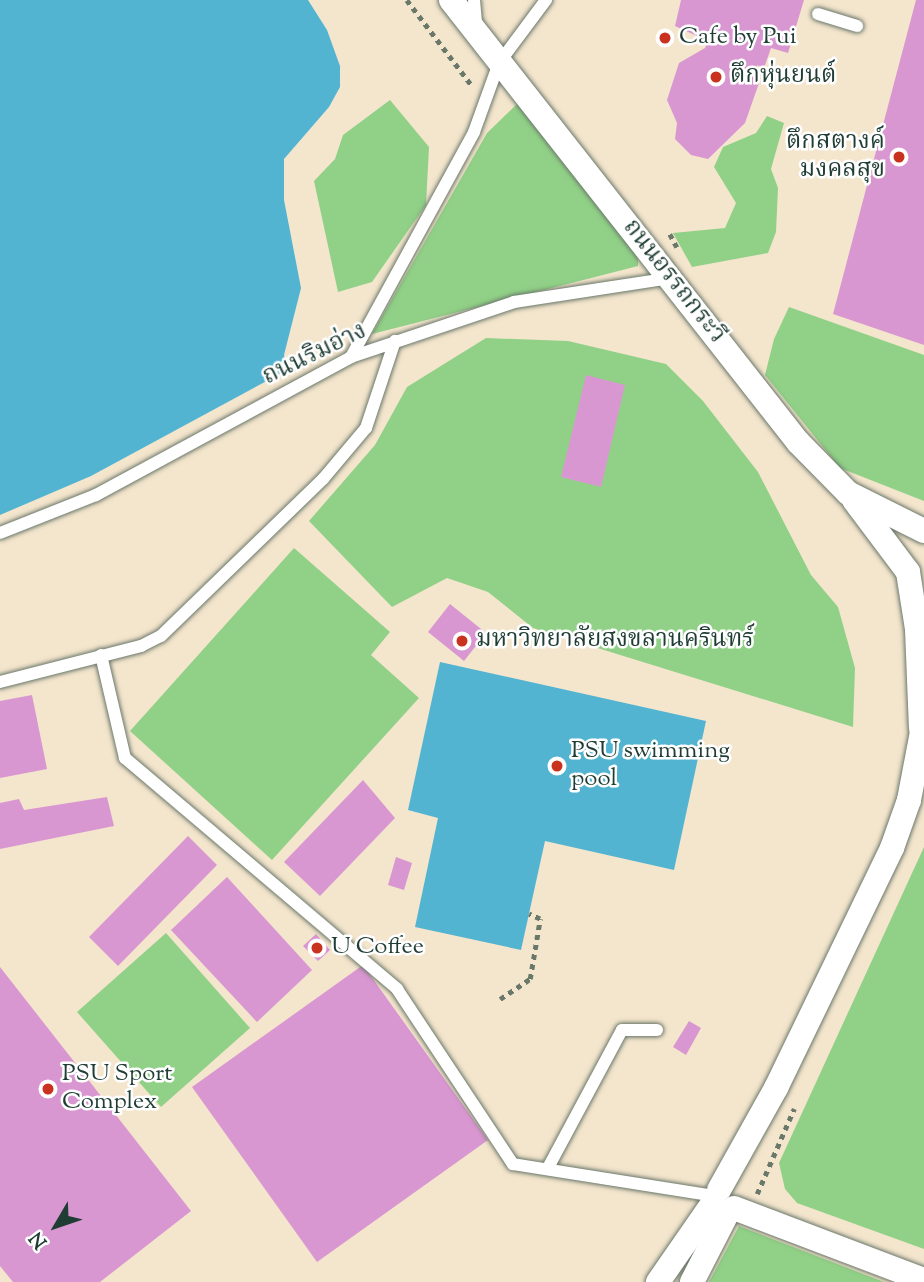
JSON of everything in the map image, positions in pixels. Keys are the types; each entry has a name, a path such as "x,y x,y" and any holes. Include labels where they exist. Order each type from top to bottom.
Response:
{"street":[{"name":"ถนนอรรถกระวี","path":"451,0 799,442 848,493 924,531"},
{"path":"848,493 924,596"},
{"path":"692,1282 746,1138 776,1088 892,848 909,800 923,725 917,629 908,572 912,554 924,541"},
{"path":"724,1201 924,1280"},
{"path":"657,1282 724,1201"}],"lane":[{"path":"474,0 477,35"},
{"path":"351,357 486,104 499,64 546,0"},
{"path":"818,14 857,26"},
{"name":"ถนนริมอ่าง","path":"0,533 96,495 351,357 522,300 670,278"},
{"path":"0,682 161,636 323,479 366,428 395,341"},
{"path":"101,655 125,758 397,989 513,1164 549,1167 724,1201"},
{"path":"549,1167 622,1030 657,1030"}],"path":[{"path":"407,0 486,104"},
{"path":"499,999 530,978 540,919 529,914"},
{"path":"769,1200 756,1195 798,1098"}],"green space":[{"path":"390,100 429,147 426,205 372,282 338,292 314,181 335,159 343,135"},
{"path":"517,104 638,252 638,266 372,334 487,133"},
{"path":"767,116 784,123 771,169 778,188 776,232 768,253 692,267 673,233 725,228 736,203 714,167 723,147 756,133"},
{"path":"789,307 924,355 924,501 840,468 765,375 774,339"},
{"path":"486,338 568,341 666,364 703,401 758,472 811,575 838,607 855,668 853,727 533,628 488,592 447,578 392,607 309,521 375,445 407,387"},
{"path":"294,548 390,632 371,655 419,698 272,860 130,731"},
{"path":"924,847 924,1249 797,1203 785,1189 779,1163"},
{"path":"166,933 250,1028 161,1107 77,1012"},
{"path":"739,1226 884,1282 709,1282"}],"water":[{"path":"0,0 308,0 327,30 340,66 340,87 329,107 284,159 284,200 301,288 284,355 287,370 91,476 0,515"},
{"name":"PSU swimming pool","path":"440,662 706,721 674,870 545,841 521,950 415,927 438,818 408,810"}],"building":[{"name":"ตึกหุ่นยนต์","path":"681,0 804,0 788,53 771,48 764,68 757,65 759,83 745,123 708,159 691,155 675,139 677,123 667,100 679,63 705,48 708,41 675,26"},
{"name":"ตึกสตางค์ มงคลสุข","path":"916,0 924,0 924,345 833,314"},
{"path":"586,375 625,385 601,487 561,477"},
{"path":"450,604 486,633 464,661 428,632"},
{"path":"32,695 47,769 0,778 0,701"},
{"path":"363,780 395,818 320,896 284,862"},
{"path":"107,797 114,826 0,849 0,803 19,799 24,810"},
{"path":"188,836 217,865 118,966 89,937"},
{"path":"396,857 412,863 404,890 388,885"},
{"path":"227,877 312,970 257,1022 171,930"},
{"name":"U Coffee","path":"316,934 330,950 318,961 303,946"},
{"path":"363,965 488,1140 317,1262 192,1087"},
{"name":"PSU Sport Complex","path":"0,967 191,1211 100,1282 13,1282 0,1266"},
{"path":"689,1021 701,1028 686,1055 673,1047"}],"place":[{"name":"Cafe by Pui","path":"665,38"},
{"name":"ตึกหุ่นยนต์","path":"716,77"},
{"name":"ตึกสตางค์ มงคลสุข","path":"899,157"},
{"name":"มหาวิทยาลัยสงขลานครินทร์","path":"462,641"},
{"name":"PSU swimming pool","path":"557,766"},
{"name":"U Coffee","path":"317,948"},
{"name":"PSU Sport Complex","path":"48,1089"}]}
